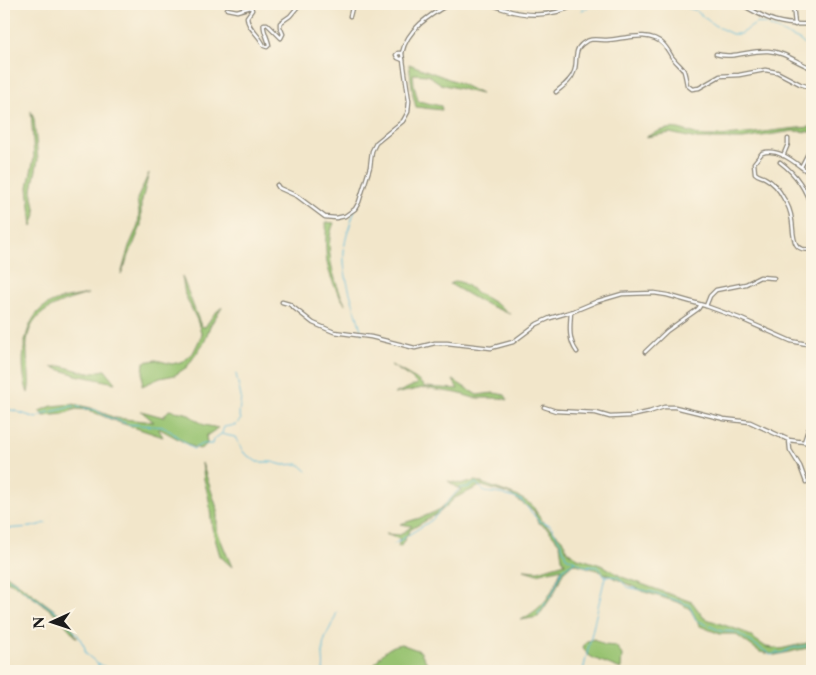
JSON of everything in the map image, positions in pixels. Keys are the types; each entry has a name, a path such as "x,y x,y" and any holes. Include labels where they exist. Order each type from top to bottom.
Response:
{"street":[{"path":"227,9 237,11 251,7 252,10 247,17 248,24 261,38 264,46 267,47 269,45 263,28 264,24 267,24 281,38 283,34 280,23 290,16 300,4"},
{"path":"350,16 353,4"},
{"path":"277,185 297,196 325,217 336,218 346,216 355,209 372,162 372,151 376,143 403,121 408,112 409,101 402,52 403,46 425,19 449,4"},
{"path":"490,4 510,12 534,15 558,12 577,4"},
{"path":"742,4 773,21 794,25 812,24"},
{"path":"793,4 794,25"},
{"path":"556,92 574,74 577,51 582,43 592,39 608,40 629,37 652,38 664,44 671,56 684,69 688,85 692,89 698,88 720,76 739,76 765,70 778,72 800,84 811,87"},
{"path":"716,54 730,57 762,51 776,52 812,68"},
{"path":"402,52 396,55 403,60"},
{"path":"783,156 788,144 788,138"},
{"path":"801,167 812,146"},
{"path":"812,175 794,162 770,152 762,154 755,159 753,170 756,175 770,181 784,197 790,211 793,238 796,245 804,250 812,247"},
{"path":"780,162 788,168 803,187 812,210"},
{"path":"788,168 794,162"},
{"path":"706,306 710,296 716,290 746,284 760,277 774,278"},
{"path":"282,302 289,304 306,318 325,329 345,334 371,336 415,348 435,343 447,343 485,348 499,347 513,342 537,324 598,301 630,293 658,294 706,306 792,341 812,345"},
{"path":"645,352 667,331 700,306"},
{"path":"571,312 570,333 574,349 577,352"},
{"path":"544,407 556,411 596,413 610,418 631,416 664,407 675,407 724,419 750,422 788,440 812,443"},
{"path":"804,442 808,430 812,428"},
{"path":"788,440 790,450 800,466 806,482"}],"green space":[{"path":"409,64 457,82 481,94 441,84 428,75 413,74 418,101 441,106 442,110 416,107"},
{"path":"31,111 34,119 38,160 32,190 36,214 32,227 28,187 34,157"},
{"path":"812,127 812,132 793,131 743,139 697,139 670,133 646,137 672,128 705,136 718,136"},
{"path":"149,173 141,204 141,226 121,275 129,246 138,226 137,199"},
{"path":"326,222 334,223 330,242 331,264 345,304 334,285 327,264"},
{"path":"182,276 201,326 205,327 214,314 222,307 210,326 205,341 187,367 175,375 160,378 142,386 144,362 156,360 172,364 184,361 193,353 202,335 185,295"},
{"path":"455,281 466,285 510,314 481,302 450,284"},
{"path":"88,294 43,312 30,329 27,341 28,393 25,383 23,358 24,345 32,321 38,312 47,305 62,299"},
{"path":"391,365 416,379 425,387 458,389 453,380 477,395 494,393 505,395 508,400 501,398 474,398 457,393 423,388 394,394 417,384"},
{"path":"61,366 88,373 105,370 115,383 76,375 52,367"},
{"path":"73,404 91,408 115,418 154,422 141,411 163,417 169,410 186,413 204,425 218,428 206,436 207,444 200,449 158,428 163,437 88,410 76,409 63,414 44,416 39,411 52,406"},
{"path":"202,463 217,508 217,531 232,567 220,556 212,528"},
{"path":"448,481 463,484 476,481 519,497 532,505 542,521 564,541 567,551 578,558 604,566 622,577 692,602 704,618 744,632 766,647 780,649 812,642 812,647 775,655 760,652 735,634 720,634 700,626 690,609 680,603 645,592 597,570 573,563 563,572 554,593 538,617 521,620 530,615 547,598 562,568 537,574 524,570 538,571 565,563 562,559 560,544 547,528 538,522 534,511 509,494 482,486 478,487 455,498 440,512 410,530 401,546 398,547 400,539 385,534 400,535 412,526 400,524 439,510 461,490"},
{"path":"4,573 68,620 77,638 56,614 16,585 4,580"},
{"path":"594,639 604,645 616,646 622,655 621,669 587,654 583,647 587,641"},
{"path":"401,644 420,651 427,663 423,671 392,671 394,668 384,671 371,671 383,653 391,647"}],"waterway":[{"path":"582,10 595,4"},
{"path":"674,4 695,10 714,25 732,34 740,34 757,23 764,24 799,40 812,51"},
{"path":"355,209 346,240 344,261 347,282 362,334"},
{"path":"222,433 224,427 236,425 241,419 239,413 241,397 236,374"},
{"path":"4,415 8,410 12,410 36,418 45,413 72,406 96,410 107,417 128,424 165,427 193,449 202,444 212,444 213,440 221,434 235,437 244,453 257,462 272,462 283,465 299,464 307,471"},
{"path":"394,544 432,520 460,488 469,487 476,483 485,492 501,494 521,500 539,521 550,525 561,543 566,557 575,561"},
{"path":"4,529 31,527 46,523"},
{"path":"538,614 552,594 562,570 575,561 584,566 598,567 605,576 618,577 627,587 656,593 689,605 696,620 721,631 736,632 771,655 782,653 792,648 812,645"},
{"path":"4,576 16,582 18,586 58,613 78,635 85,648 85,653 98,664 100,671"},
{"path":"583,671 605,577"},
{"path":"323,671 324,642 337,612"},
{"path":"98,663 112,671"}]}
